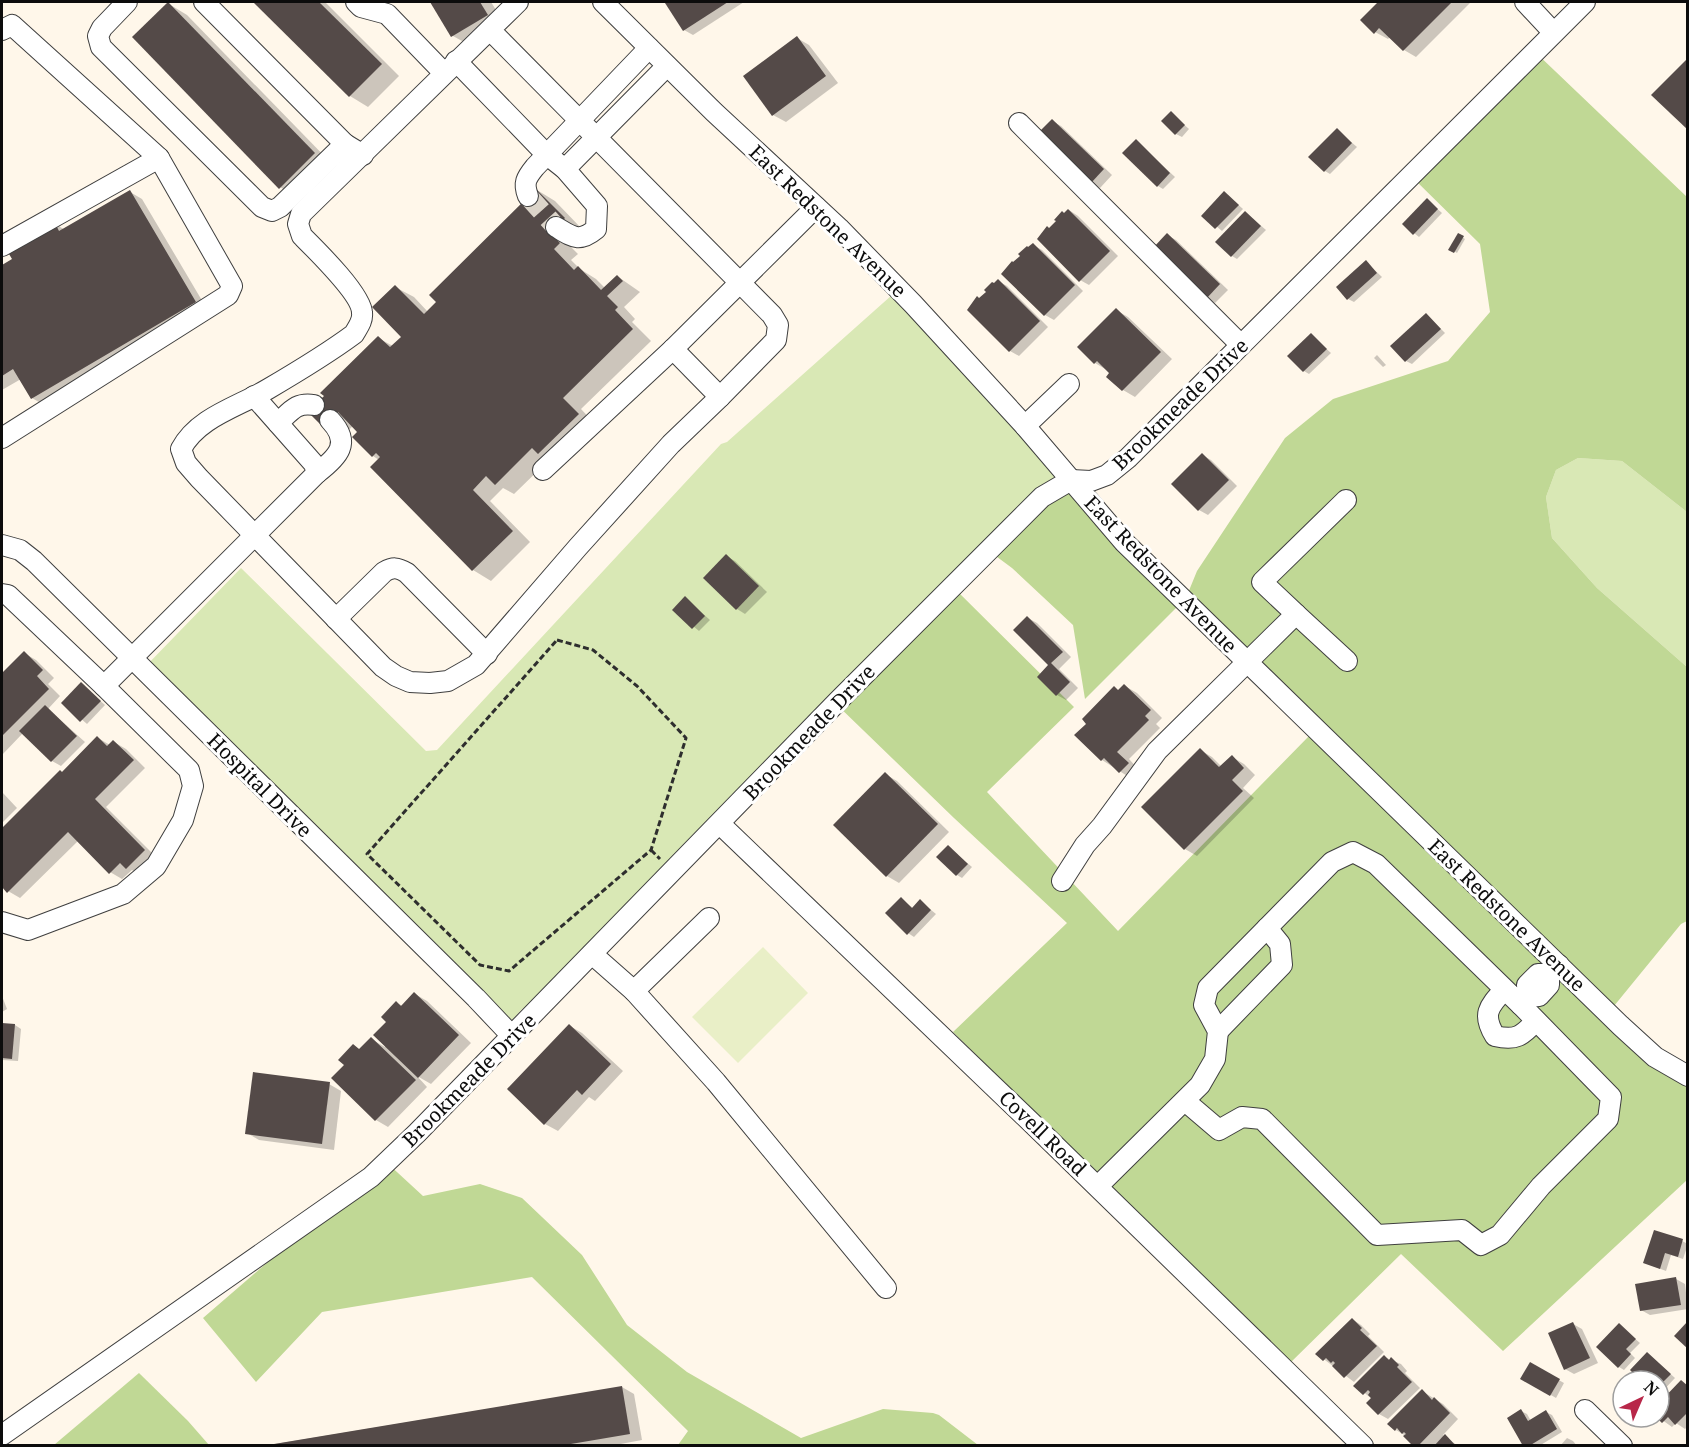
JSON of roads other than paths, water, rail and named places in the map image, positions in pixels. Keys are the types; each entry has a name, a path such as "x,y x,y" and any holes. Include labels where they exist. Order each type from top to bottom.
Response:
{"street":[{"path":"127,2 102,28 98,36 101,47 262,207 272,211 280,207 345,144"},
{"path":"204,2 345,144 363,154"},
{"path":"356,2 361,7 387,8 565,169 597,206 596,229 586,237 573,238 556,227"},
{"path":"490,30 741,282 772,315 778,325 776,340 671,444 578,547 488,654 470,670 448,681 410,682 383,667 186,463 181,449 196,430 214,417 336,348 354,334 361,323 363,311 356,295 302,236 298,224 301,214 518,2"},
{"name":"East Redstone Avenue","path":"603,2 913,304 1025,426 1124,542 1554,969 1655,1057 1688,1076"},
{"path":"1526,2 1553,32"},
{"name":"Brookmeade Drive","path":"2,1435 371,1177 720,824 838,701 1042,497 1071,480 1091,481 1107,475 1128,458 1585,2"},
{"path":"2,30 12,24 159,158 232,286 228,295 2,438"},
{"path":"528,196 524,186 526,177 649,48"},
{"path":"565,169 667,66"},
{"path":"1019,123 1241,345"},
{"path":"2,246 159,158"},
{"path":"543,470 673,349 816,207"},
{"path":"673,349 720,398"},
{"path":"1025,426 1069,384"},
{"path":"254,396 314,464 317,473"},
{"path":"278,423 295,407 304,403 314,405"},
{"path":"104,686 317,473 334,460 340,452 341,441 339,429 330,420"},
{"path":"1346,500 1262,582 1347,661"},
{"name":"Hospital Drive","path":"2,545 20,550 34,561 477,998 512,1036"},
{"path":"336,619 384,572 392,568 399,568 407,573 488,654"},
{"path":"2,594 8,595 189,770 193,786 183,820 156,866 123,894 28,930 2,922"},
{"path":"1062,881 1085,845 1102,826 1157,751 1296,614"},
{"name":"Covell Road","path":"720,824 1098,1186 1363,1446"},
{"path":"1098,1186 1200,1085 1215,1059 1218,1031 1204,1005 1208,988 1332,862 1353,852 1376,864 1504,990 1524,1001 1536,1021 1611,1097 1608,1119 1541,1185 1500,1235 1481,1245 1462,1230 1377,1235 1262,1119 1242,1117 1219,1130 1185,1101"},
{"path":"634,991 709,918"},
{"path":"1218,1031 1282,964 1280,944 1267,928"},
{"path":"592,954 634,991 716,1082 886,1288"},
{"path":"1524,1001 1527,985 1538,975 1554,969"},
{"path":"1504,990 1487,1011 1487,1024 1495,1036 1509,1040 1524,1034 1536,1021"},
{"path":"1585,1410 1622,1446"}],"tunnel":[{"path":"528,196 556,227"}]}
